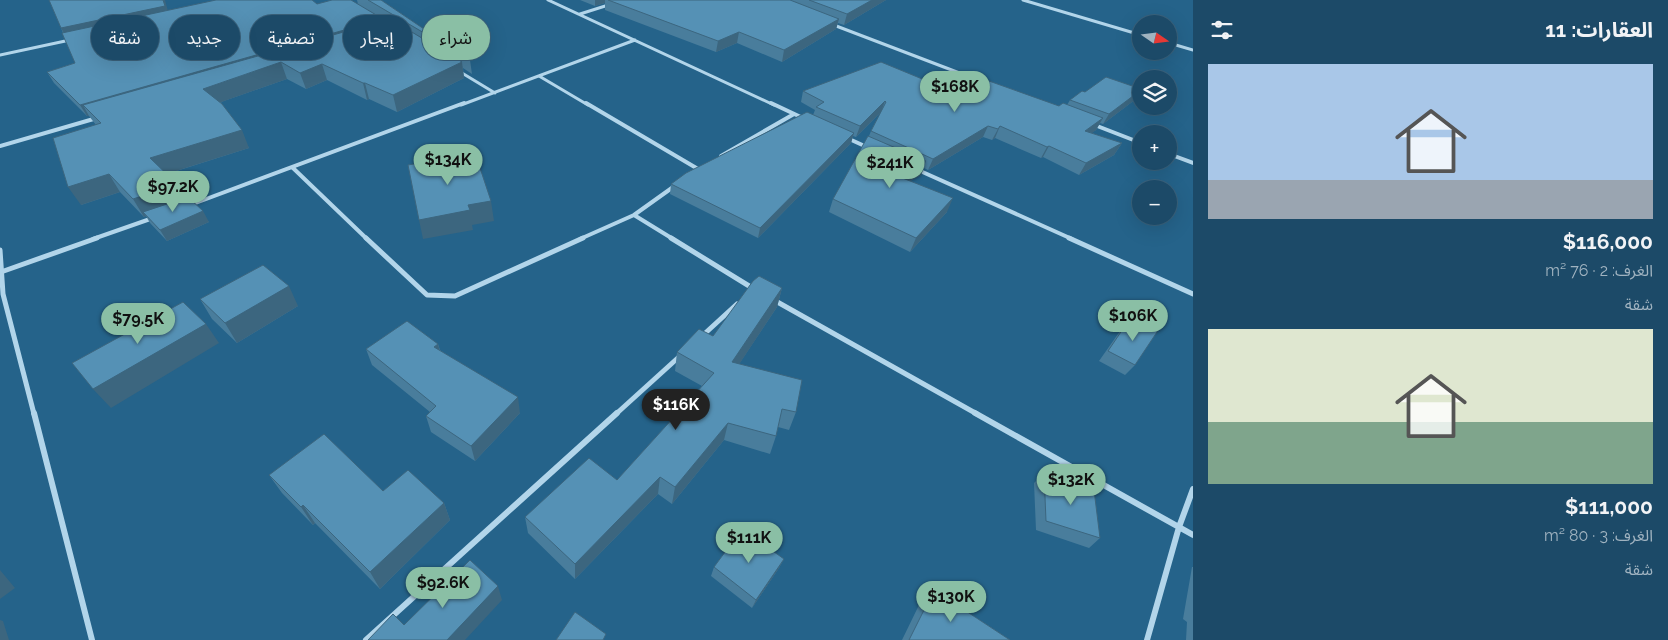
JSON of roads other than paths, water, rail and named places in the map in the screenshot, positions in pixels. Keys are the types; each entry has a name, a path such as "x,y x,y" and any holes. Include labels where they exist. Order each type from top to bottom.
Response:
{"street":[{"path":"548,0 812,122"},
{"path":"580,14 624,0"},
{"path":"1023,0 1132,31"},
{"path":"826,22 993,86"},
{"path":"0,55 76,39"},
{"path":"180,208 293,168 635,40"},
{"path":"1178,45 1193,50"},
{"path":"452,67 495,92"},
{"path":"539,76 698,168"},
{"path":"714,160 794,114"},
{"path":"0,146 105,115"},
{"path":"1086,122 1132,140"},
{"path":"840,135 876,151"},
{"path":"1177,157 1193,163"},
{"path":"690,174 706,164"},
{"path":"912,167 1193,294"},
{"path":"293,168 410,281 428,295 455,296 634,215 682,180"},
{"path":"1,272 161,215"},
{"path":"634,215 754,289 1193,535"},
{"path":"0,250 1,295 92,640"},
{"path":"747,296 754,289"},
{"path":"696,342 740,302"},
{"path":"366,640 688,349"},
{"path":"1147,640 1179,527 1193,489"}]}
